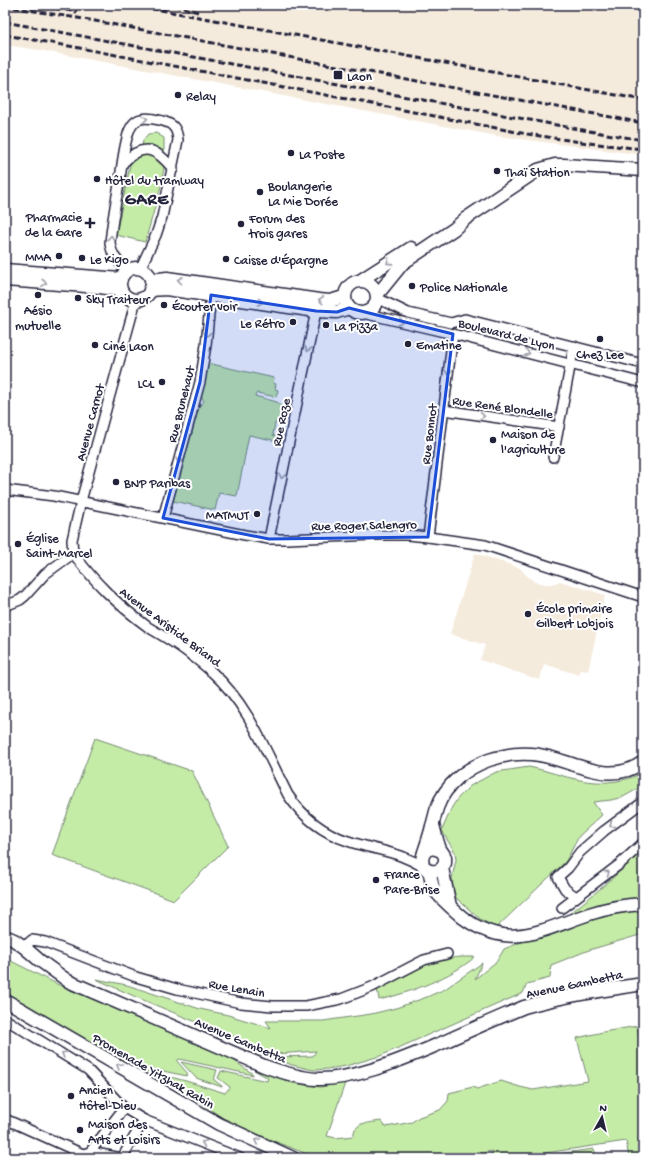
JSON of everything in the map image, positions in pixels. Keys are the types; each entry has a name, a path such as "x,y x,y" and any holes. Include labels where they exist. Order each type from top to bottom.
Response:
{"main road":[{"path":"124,275 120,284 122,292 127,298 136,300 144,297 150,285 167,278 347,303 358,313 363,313 373,308 377,296 403,262 454,229 465,219 538,170 555,165 594,166 643,170"},
{"path":"347,303 345,292 347,287 356,281 362,280 456,218 488,203"},
{"path":"5,270 124,275 136,268 145,271 150,285"},
{"path":"5,280 100,287 122,292"},
{"path":"362,280 372,285 377,296"},
{"path":"150,285 166,289 316,311 337,312 347,303"},
{"path":"643,762 625,771 606,772 585,768 545,756 516,754 499,757 475,766 455,781 439,803 436,809 425,861 434,889 451,907 471,923 485,931 496,934 514,936 534,933 590,914 623,905 643,904"},
{"path":"425,861 435,872 442,868 445,862 445,858 441,851 433,825"},
{"path":"425,861 430,848 441,851"},
{"path":"442,868 451,907"},
{"name":"Avenue Gambetta","path":"5,936 24,947 68,981 264,1066 291,1075 318,1079 342,1077 390,1064 410,1057 524,1007 564,997 643,984"},
{"name":"Promenade Yitzhak Rabin","path":"5,1000 219,1124 293,1158"}],"street":[{"path":"124,275 114,258 110,243 129,131 132,124 145,118 167,122 177,131 178,140 173,168 156,235 140,269"},
{"path":"123,163 129,156 135,153 141,151 151,151 161,155 173,168"},
{"name":"Rue Brunehaut","path":"163,518 200,382 211,296"},
{"name":"Boulevard de Lyon","path":"377,296 408,313 451,323 465,319 643,364"},
{"name":"Avenue Carnot","path":"73,553 72,540 81,501 136,300"},
{"name":"Rue Roze","path":"269,539 316,311"},
{"name":"Boulevard de Lyon","path":"363,313 453,334 643,383"},
{"name":"Rue Bonnot","path":"428,536 453,334"},
{"path":"553,457 574,346"},
{"name":"Rue René Blondelle","path":"444,410 559,427"},
{"name":"Rue Roger Salengro","path":"5,490 81,501 269,539 407,535 428,536 485,545 643,597"},
{"path":"5,606 20,600 46,574 73,553"},
{"name":"Avenue Aristide Briand","path":"73,553 94,580 113,599 150,628 187,652 213,673 226,686 248,716 288,795 296,806 315,824 349,842 425,861"},
{"path":"576,897 565,889 558,877 568,868 580,852 604,831 643,802"},
{"path":"562,908 620,864 643,843"},
{"name":"Rue Lenain","path":"24,947 32,940 45,942 136,977 177,989 241,1003 272,1006 306,1006 341,999 372,987 424,960 447,954"},
{"path":"5,1018 88,1070 124,1108 144,1120 240,1158"},
{"path":"84,1155 124,1108"},
{"path":"5,1119 84,1155 122,1158 144,1120"}],"highlighted area":[{"path":"211,295 316,311 337,312 349,308 453,334 428,537 269,539 163,518 200,382"}],"shaded area":[{"path":"5,5 643,5 643,155 497,136 39,50 5,45"},
{"name":"École primaire Gilbert Lobjois","path":"475,553 520,568 535,582 552,584 560,581 605,595 588,671 581,670 579,675 544,664 540,680 480,660 485,645 450,634"}],"green space":[{"path":"156,133 164,138 164,168 161,186 145,242 116,235 130,165 134,158 141,155 143,140 148,134"},
{"path":"207,363 274,378 273,383 276,384 275,389 278,390 276,397 257,393 255,396 277,402 282,406 279,419 277,423 275,423 273,435 278,437 277,441 249,435 237,496 219,493 215,510 173,501 199,407 204,401 201,396"},
{"path":"95,738 192,771 228,846 174,900 52,855"},
{"path":"529,767 574,779 596,782 612,782 636,776 643,772 643,786 623,797 593,802 602,815 579,836 566,861 496,928 480,919 456,898 452,878 456,860 455,852 442,830 452,807 458,798 470,786 496,772"},
{"path":"643,851 643,934 589,950 551,965 550,978 527,984 523,993 380,1056 346,1066 313,1070 292,1065 279,1060 277,1057 313,1056 316,1051 278,1054 268,1052 96,979 127,985 200,1009 228,1015 271,1028 266,1021 323,1021 371,1014 396,1008 445,989 482,963 475,979 497,961 504,949 534,937 568,915"},
{"path":"475,957 442,978 416,989 379,1000 377,988 414,969 437,960"},
{"path":"5,958 65,988 125,1012 233,1060 253,1075 179,1059 177,1061 188,1074 187,1076 153,1069 144,1073 5,992"},
{"path":"637,1026 641,1045 643,1044 643,1157 629,1158 626,1141 512,1158 492,1158 492,1151 408,1158 323,1158 307,1154 271,1140 257,1137 231,1124 187,1093 154,1074 186,1081 225,1093 230,1087 218,1078 221,1071 267,1081 268,1078 254,1070 255,1068 292,1083 320,1087 345,1083 327,1136 336,1138 353,1136 355,1129 361,1124 381,1121 386,1127 412,1122 419,1117 440,1110 448,1101 449,1093 473,1087 477,1089 501,1081 533,1090 588,1081 577,1038"},
{"path":"181,1062 217,1070 214,1080 222,1087 196,1078"},
{"path":"594,1149 597,1158 543,1158 542,1156"}],"railway":[{"path":"39,5 77,12"},
{"path":"134,5 643,100"},
{"path":"175,5 198,12"},
{"path":"5,6 95,21 643,123"},
{"path":"5,22 643,140"},
{"path":"5,35 527,134 643,149"}],"place":[{"name":"Laon","path":"338,75"},
{"name":"Relay","path":"178,95"},
{"name":"La Poste","path":"291,153"},
{"name":"Thaï Station","path":"497,171"},
{"name":"Hôtel du tramway","path":"97,179"},
{"name":"Boulangerie La Mie Dorée","path":"260,192"},
{"name":"Pharmacie de la Gare","path":"90,223"},
{"name":"Forum des trois gares","path":"241,224"},
{"name":"MMA","path":"59,256"},
{"name":"Le Kigo","path":"82,258"},
{"name":"Caisse d'Épargne","path":"226,259"},
{"name":"Police Nationale","path":"412,286"},
{"name":"Aésio mutuelle","path":"38,295"},
{"name":"Sky Traiteur","path":"78,298"},
{"name":"Écouter voir","path":"164,305"},
{"name":"Le Rétro","path":"293,322"},
{"name":"La Pizza","path":"326,325"},
{"name":"Chez Lee","path":"600,339"},
{"name":"Ematine","path":"408,344"},
{"name":"Ciné Laon","path":"95,345"},
{"name":"LCL","path":"162,382"},
{"name":"Maison de l'agriculture","path":"493,440"},
{"name":"BNP Paribas","path":"116,482"},
{"name":"MATMUT","path":"257,514"},
{"name":"Église Saint-Marcel","path":"18,544"},
{"name":"École primaire Gilbert Lobjois","path":"528,614"},
{"name":"France Pare-Brise","path":"376,880"},
{"name":"Ancien Hôtel-Dieu","path":"71,1096"},
{"name":"Maison des Arts et Loisirs","path":"80,1130"}],"district":[{"name":"GARE","path":"147,198"}]}
